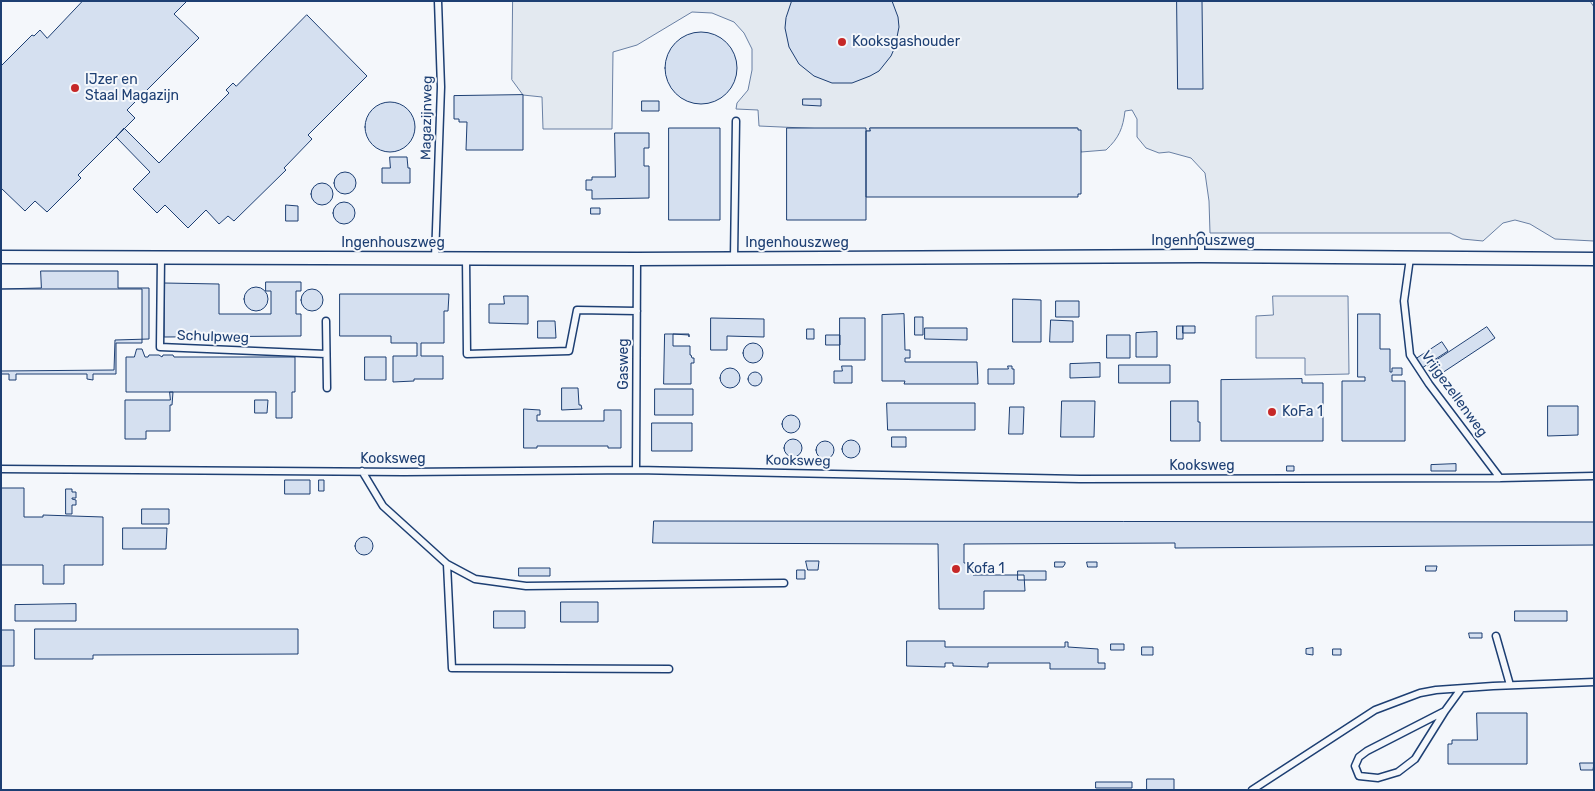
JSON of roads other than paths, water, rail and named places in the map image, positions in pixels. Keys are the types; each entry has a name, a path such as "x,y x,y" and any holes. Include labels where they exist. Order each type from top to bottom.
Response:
{"street":[{"name":"Ingenhouszweg","path":"1,257 161,256 637,259 1201,256 1594,259"}],"lane":[{"name":"Magazijnweg","path":"435,258 441,87 438,1"},
{"path":"734,258 736,121"},
{"path":"1201,236 1201,256"},
{"name":"Schulpweg","path":"161,256 160,347 326,354"},
{"path":"466,258 467,354 569,351 577,310 637,311"},
{"name":"Vrijgezellenweg","path":"1410,258 1404,301 1410,355 1429,384 1500,478"},
{"name":"Gasweg","path":"636,470 637,259"},
{"path":"326,321 326,388"},
{"name":"Kooksweg","path":"1,469 636,470 1080,479 1594,476"},
{"path":"362,471 383,506 447,564 475,579 526,586 784,583"},
{"path":"447,564 452,668 669,669"},
{"path":"1496,636 1510,686"},
{"path":"1252,790 1375,710 1420,693 1436,690 1594,682"},
{"path":"1445,711 1384,741 1359,758 1355,766 1359,776 1378,778 1398,772 1415,759 1461,689"}],"place":[{"name":"Kooksgashouder","path":"842,42"},
{"name":"IJzer en Staal Magazijn","path":"75,88"},
{"name":"KoFa 1","path":"1272,412"},
{"name":"Kofa 1","path":"956,569"}]}
